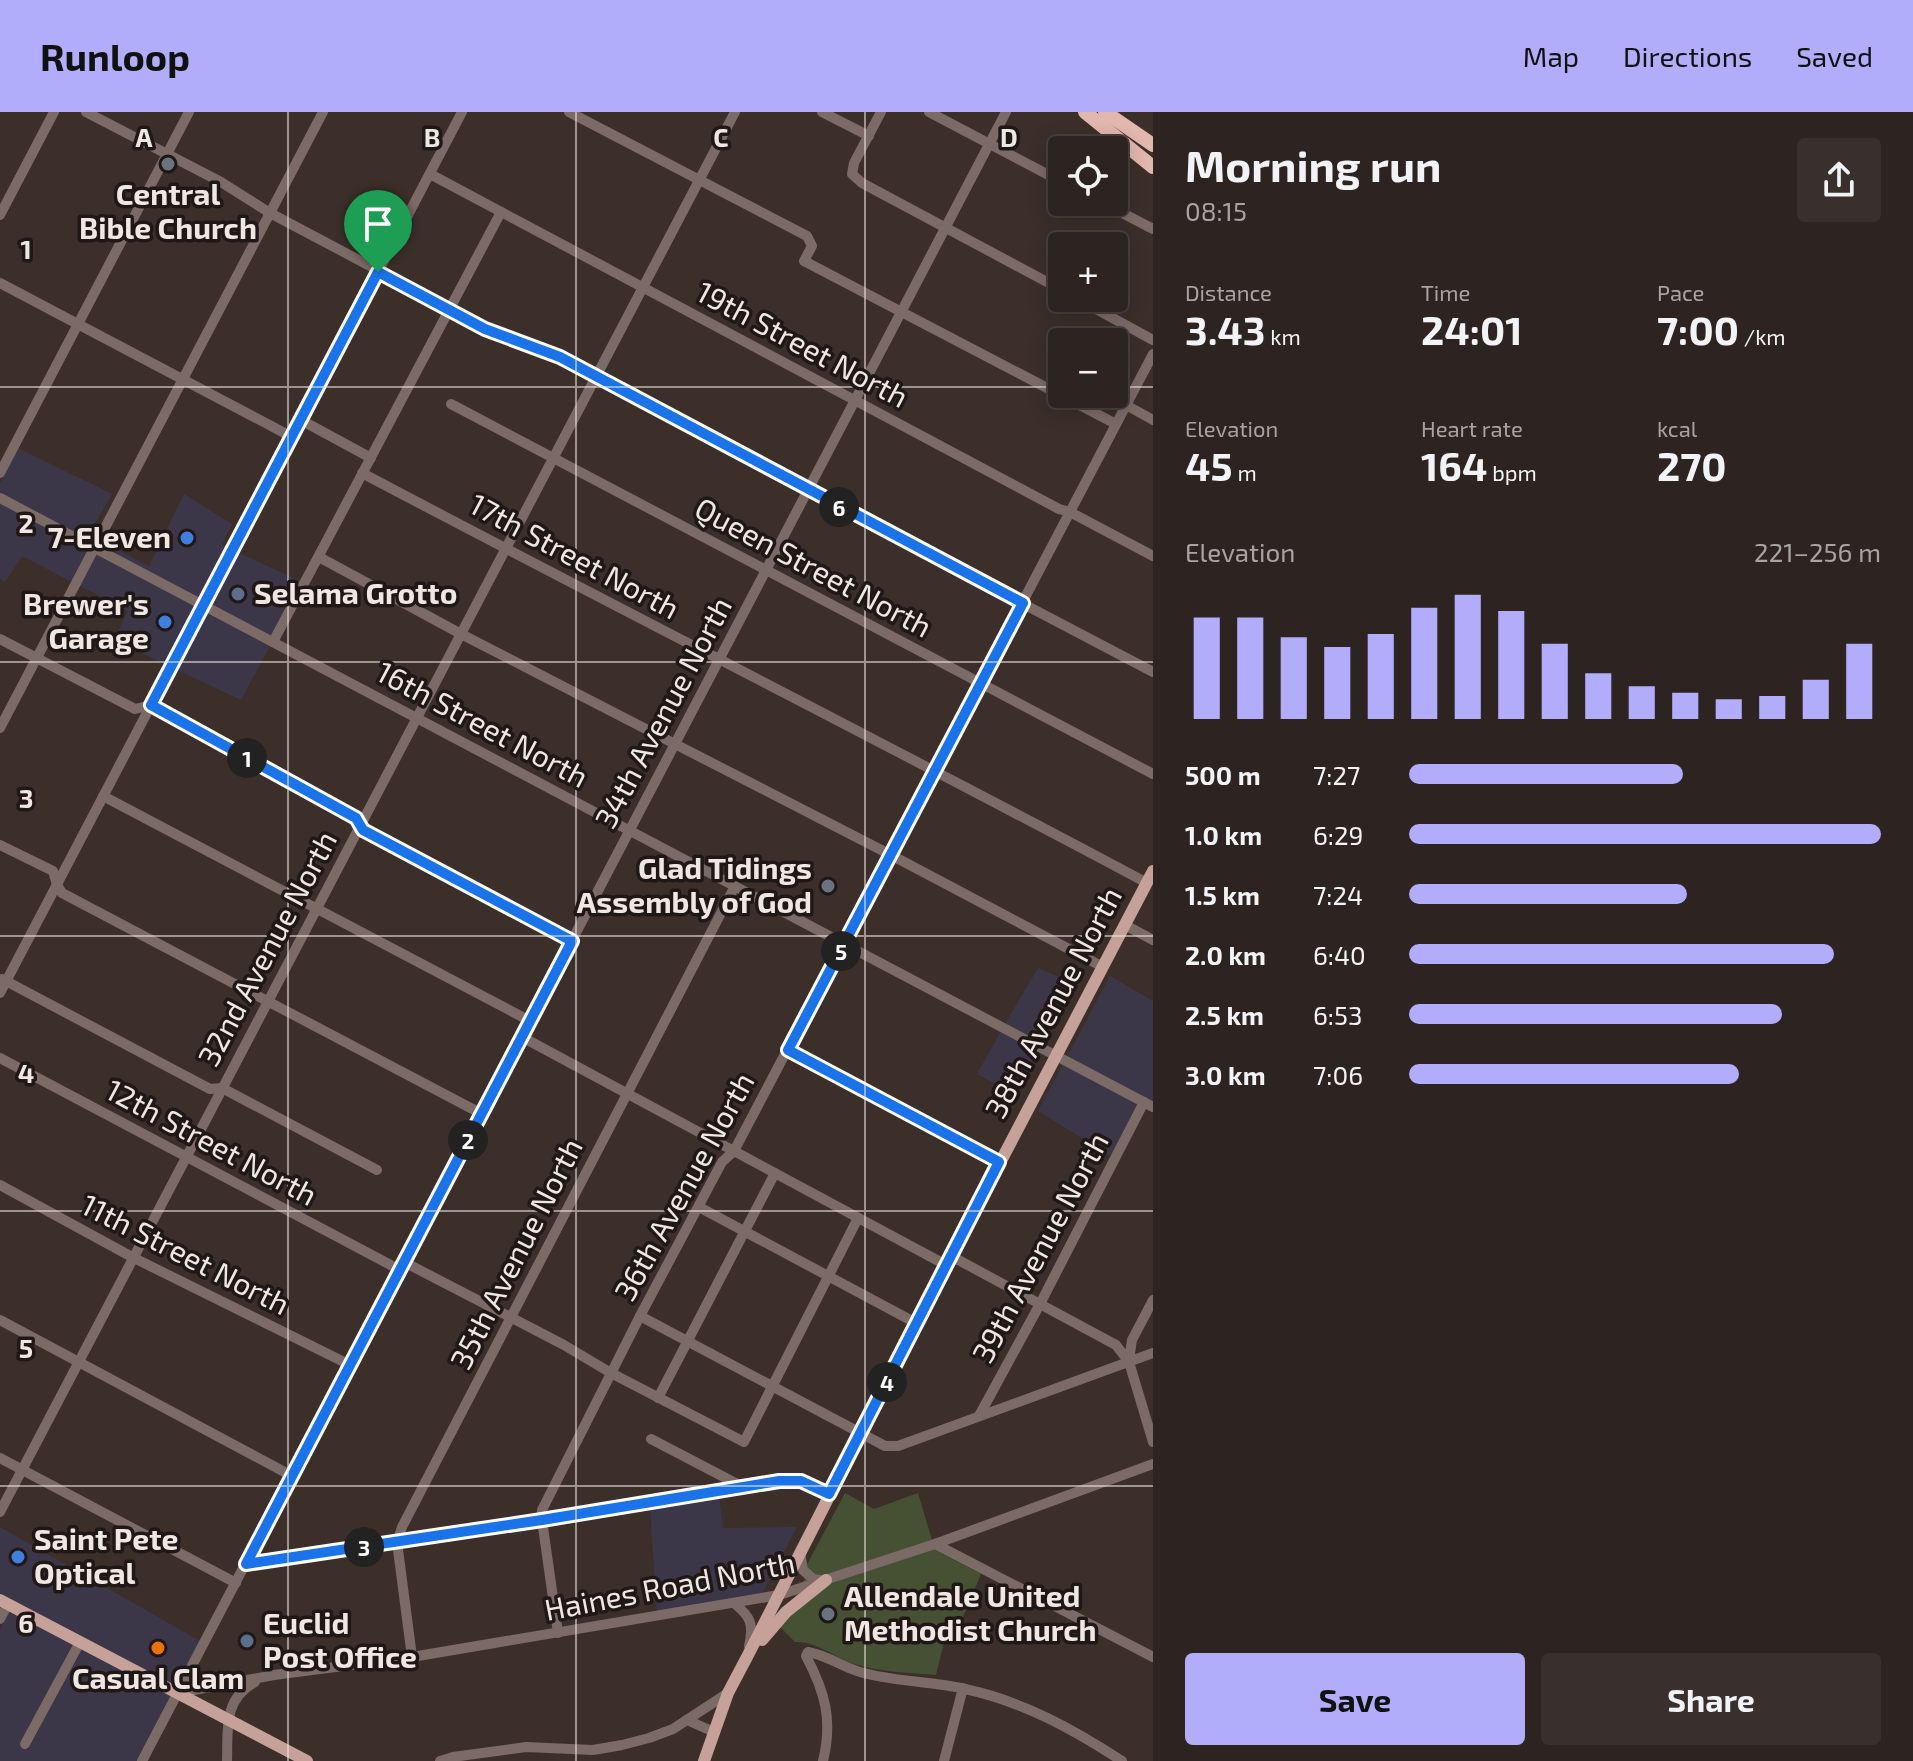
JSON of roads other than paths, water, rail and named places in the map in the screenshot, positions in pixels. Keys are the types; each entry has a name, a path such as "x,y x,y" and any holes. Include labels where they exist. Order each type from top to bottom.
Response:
{"highway":[{"path":"1085,112 1153,167"},
{"path":"1105,112 1153,145"}],"main road":[{"name":"38th Avenue North","path":"704,1761 728,1693 999,1162 1150,877"},
{"path":"747,1657 786,1612 826,1580"},
{"path":"4,1602 307,1761"}],"street":[{"path":"0,215 54,112"},
{"path":"86,112 221,182 270,213 485,329 560,357 1153,672"},
{"path":"0,473 189,112"},
{"path":"0,728 323,112"},
{"path":"0,993 3,980 57,885 462,112"},
{"path":"569,112 807,236 812,246 804,261 1116,424"},
{"name":"32nd Avenue North","path":"0,1512 735,112"},
{"path":"822,112 869,136"},
{"path":"881,112 854,163 852,174 862,183 1048,282"},
{"path":"929,112 1048,175"},
{"name":"34th Avenue North","path":"142,1761 1006,112"},
{"name":"19th Street North","path":"430,174 1153,556"},
{"path":"273,642 501,212"},
{"path":"1128,216 1153,229"},
{"path":"0,283 292,437"},
{"path":"1102,312 1153,340"},
{"name":"36th Avenue North","path":"1128,401 1153,354"},
{"name":"Queen Street North","path":"451,404 1153,774"},
{"path":"1128,406 1153,420"},
{"name":"36th Avenue North","path":"558,1633 542,1510 640,1316 722,1162 734,1151 788,1050 1124,408"},
{"path":"301,420 371,458"},
{"name":"17th Street North","path":"362,473 719,660 1150,877"},
{"name":"16th Street North","path":"0,498 1148,1104"},
{"path":"319,557 461,634 1103,967"},
{"path":"0,639 135,709 151,705 356,818 363,830 572,941"},
{"path":"103,796 530,1021"},
{"path":"0,845 53,871 62,893 482,1114"},
{"name":"35th Avenue North","path":"397,1542 402,1527 735,886"},
{"path":"1125,925 1153,940"},
{"path":"3,980 210,1089 222,1088 377,1170"},
{"path":"522,1037 858,1218 1040,1304 1116,1345 1129,1362"},
{"path":"788,1050 999,1162"},
{"name":"12th Street North","path":"0,1058 402,1266 511,1317 744,1442 772,1386"},
{"name":"39th Avenue North","path":"979,1416 1148,1104"},
{"path":"658,1398 775,1173"},
{"name":"11th Street North","path":"0,1185 132,1257 350,1365"},
{"path":"699,1207 916,1323"},
{"path":"772,1386 858,1218"},
{"path":"1153,1300 1129,1351 1129,1362 1153,1442"},
{"path":"640,1316 885,1446 898,1446 1153,1353"},
{"path":"0,1320 292,1476"},
{"path":"651,1439 743,1487"},
{"path":"0,1458 236,1583"},
{"name":"Haines Road North","path":"178,1693 779,1595 935,1544 1153,1464"},
{"path":"246,1564 779,1481 801,1481 829,1494"},
{"path":"397,1542 412,1657"},
{"path":"935,1544 1153,1657"},
{"path":"800,1552 807,1576 826,1580"},
{"path":"0,1619 4,1602"},
{"path":"734,1603 750,1621 752,1633 747,1657"},
{"path":"25,1744 80,1642"},
{"path":"823,1761 829,1726 826,1703 806,1656 808,1652 859,1672 963,1688 1010,1701 1054,1721 1122,1761"},
{"name":"Haines Road North","path":"227,1720 236,1699 247,1687 274,1675"},
{"path":"944,1761 963,1688"},
{"path":"440,1761 526,1747 593,1750 622,1745 673,1729 728,1693"},
{"path":"227,1720 227,1761"},
{"path":"687,1720 714,1732"}],"place":[{"name":"Central Bible Church","path":"168,164"},
{"name":"7-Eleven","path":"187,538"},
{"name":"Selama Grotto","path":"238,594"},
{"name":"Brewer's Garage","path":"165,622"},
{"name":"Glad Tidings Assembly of God","path":"828,886"},
{"name":"Saint Pete Optical","path":"18,1557"},
{"name":"Allendale United Methodist Church","path":"828,1614"},
{"name":"Euclid Post Office","path":"247,1641"},
{"name":"Casual Clam","path":"158,1648"}]}
